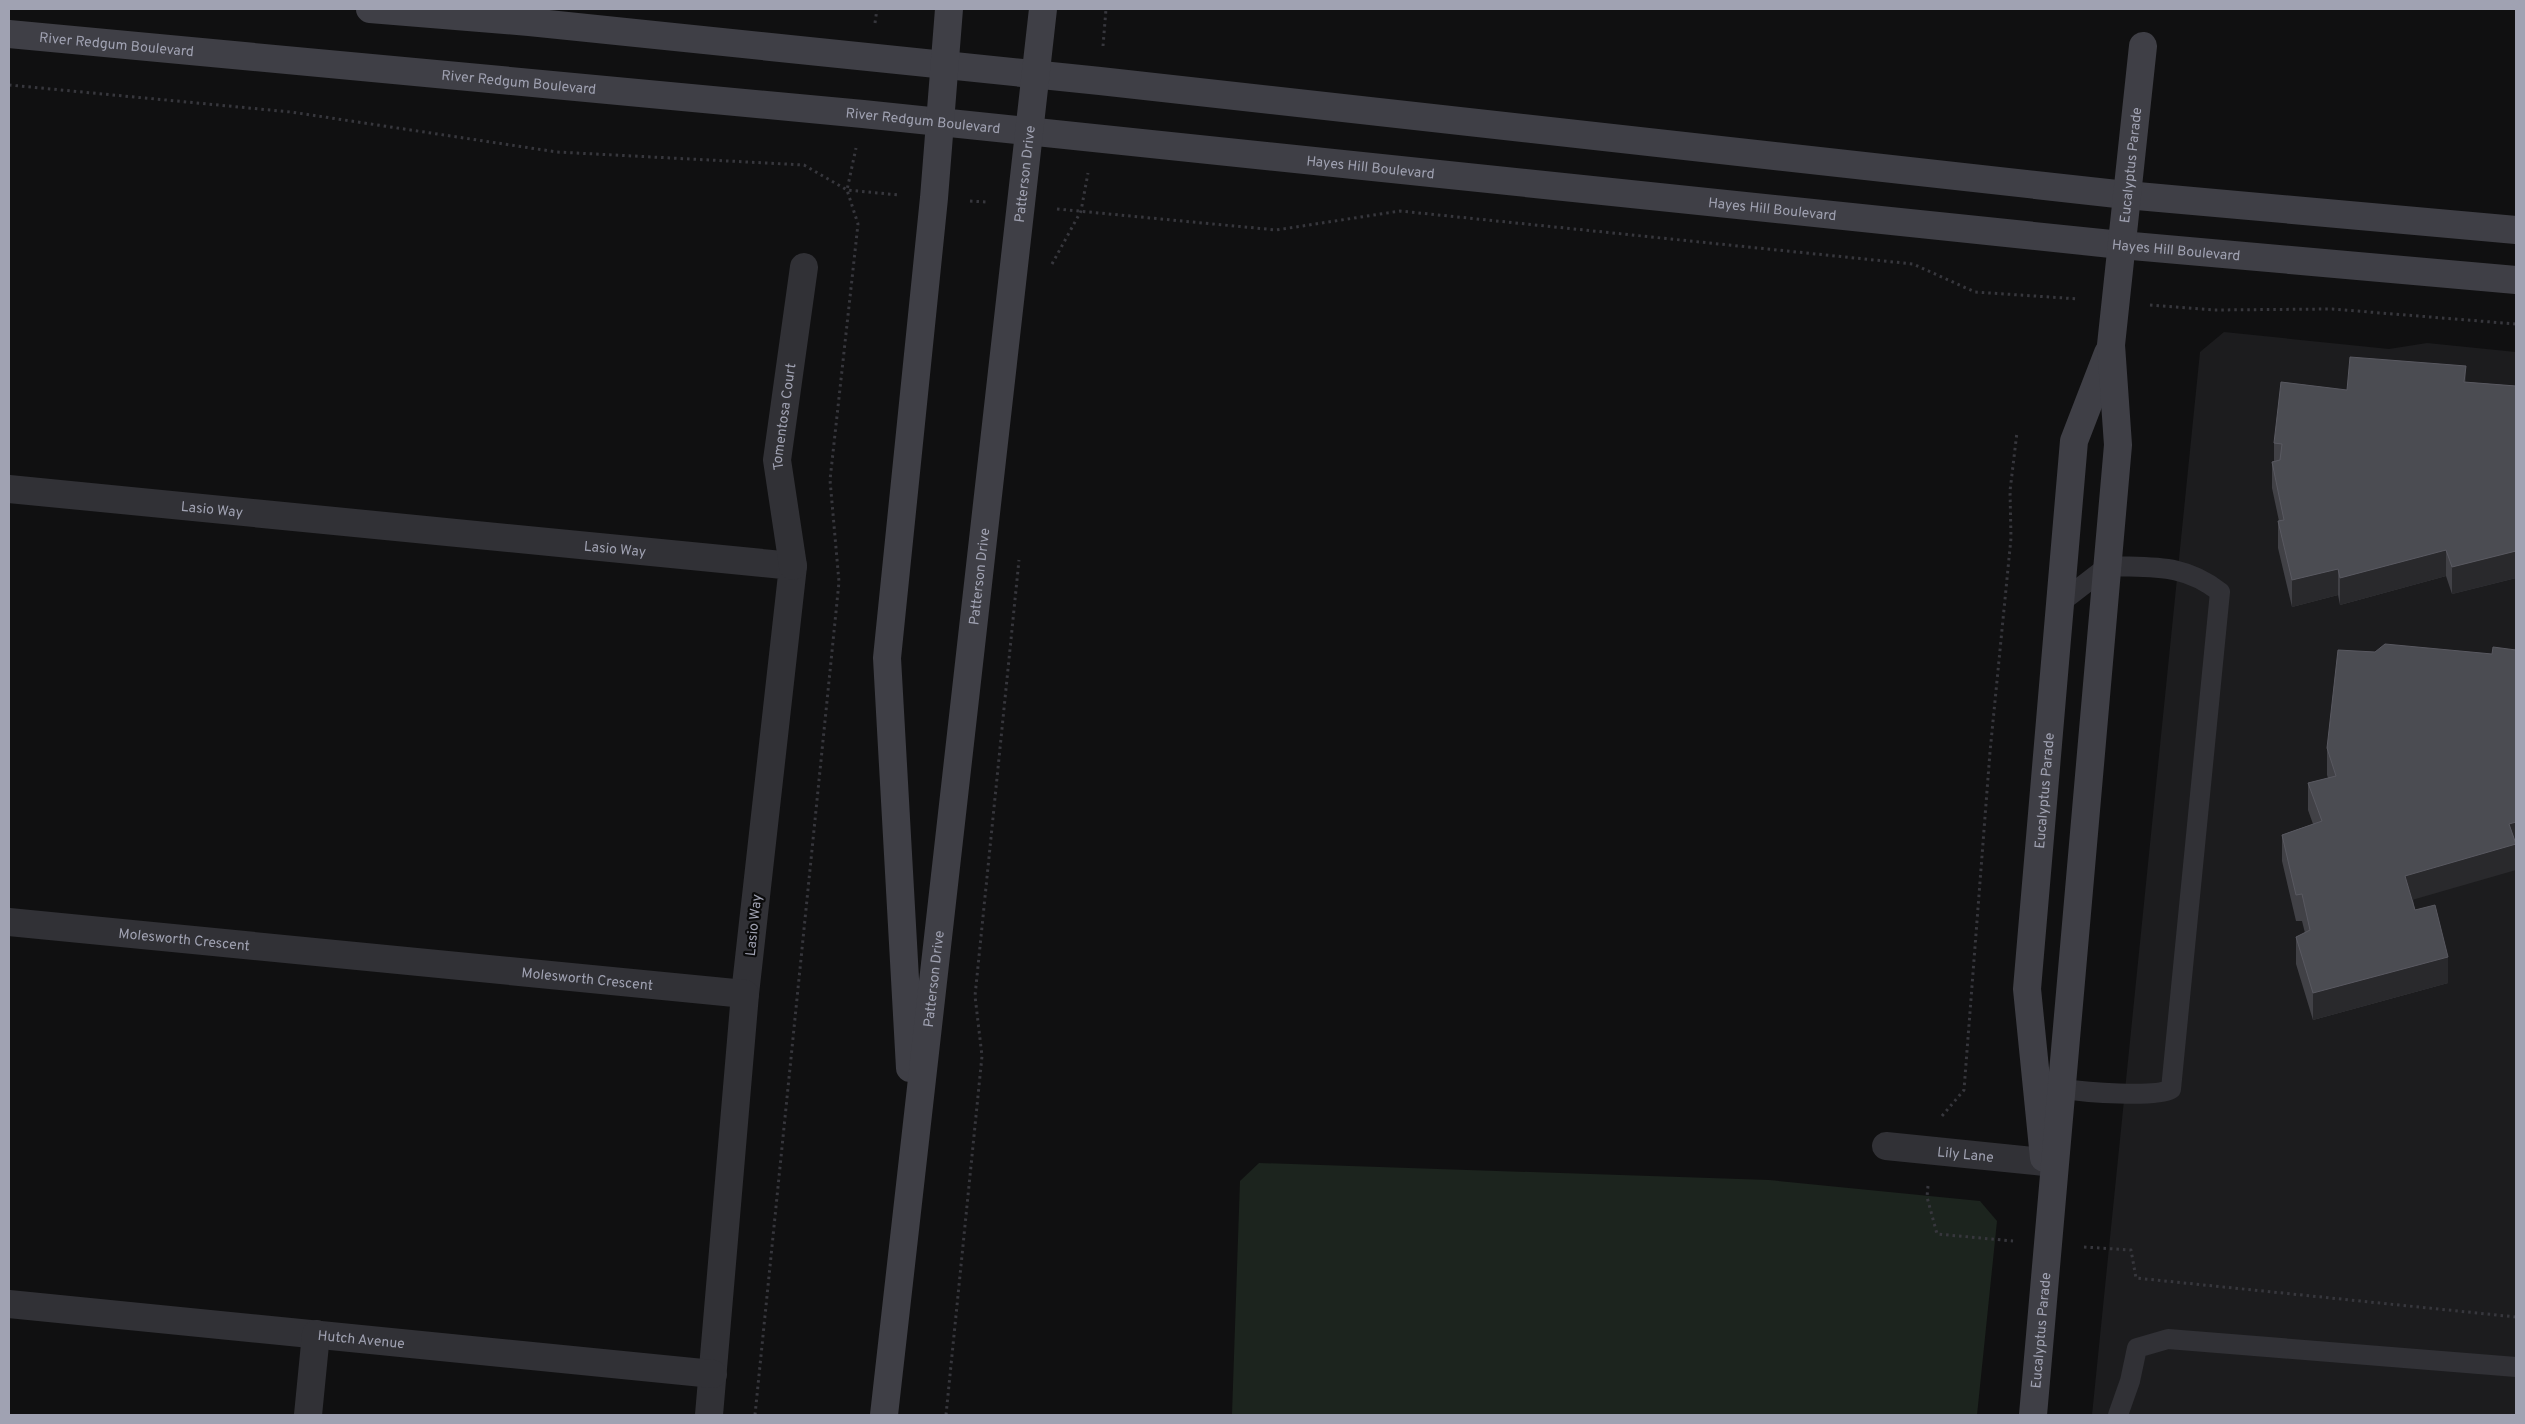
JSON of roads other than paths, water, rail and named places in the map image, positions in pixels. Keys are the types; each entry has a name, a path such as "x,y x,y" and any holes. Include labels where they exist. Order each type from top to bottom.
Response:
{"street":[{"path":"370,9 529,22 1100,81 2126,195 2516,230"},
{"name":"Patterson Drive","path":"914,1144 887,658 934,198 949,9"},
{"name":"Patterson Drive","path":"884,1415 1043,9"},
{"name":"River Redgum Boulevard","path":"9,34 1029,131"},
{"name":"Eucalyptus Parade","path":"2033,1415 2118,445 2111,345 2143,46"},
{"name":"Hayes Hill Boulevard","path":"1029,131 2121,245 2516,280"},
{"name":"Tomentosa Court","path":"793,566 778,460 804,267"},
{"name":"Eucalyptus Parade","path":"2048,1244 2044,1162 2027,989 2074,440 2111,345"},
{"name":"Lasio Way","path":"9,489 793,566 745,994"},
{"name":"Molesworth Crescent","path":"9,922 745,994"},
{"path":"709,1415 745,994"},
{"name":"Lily Lane","path":"1886,1146 2044,1162"},
{"name":"Hutch Avenue","path":"9,1304 713,1374"},
{"path":"308,1415 316,1334"}],"lane":[{"path":"2036,1076 2062,1089 2163,1093 2171,1089 2220,592 2202,578 2174,569 2108,566 2060,603"},
{"path":"2118,1415 2130,1381 2137,1348 2168,1339 2516,1367"}]}
